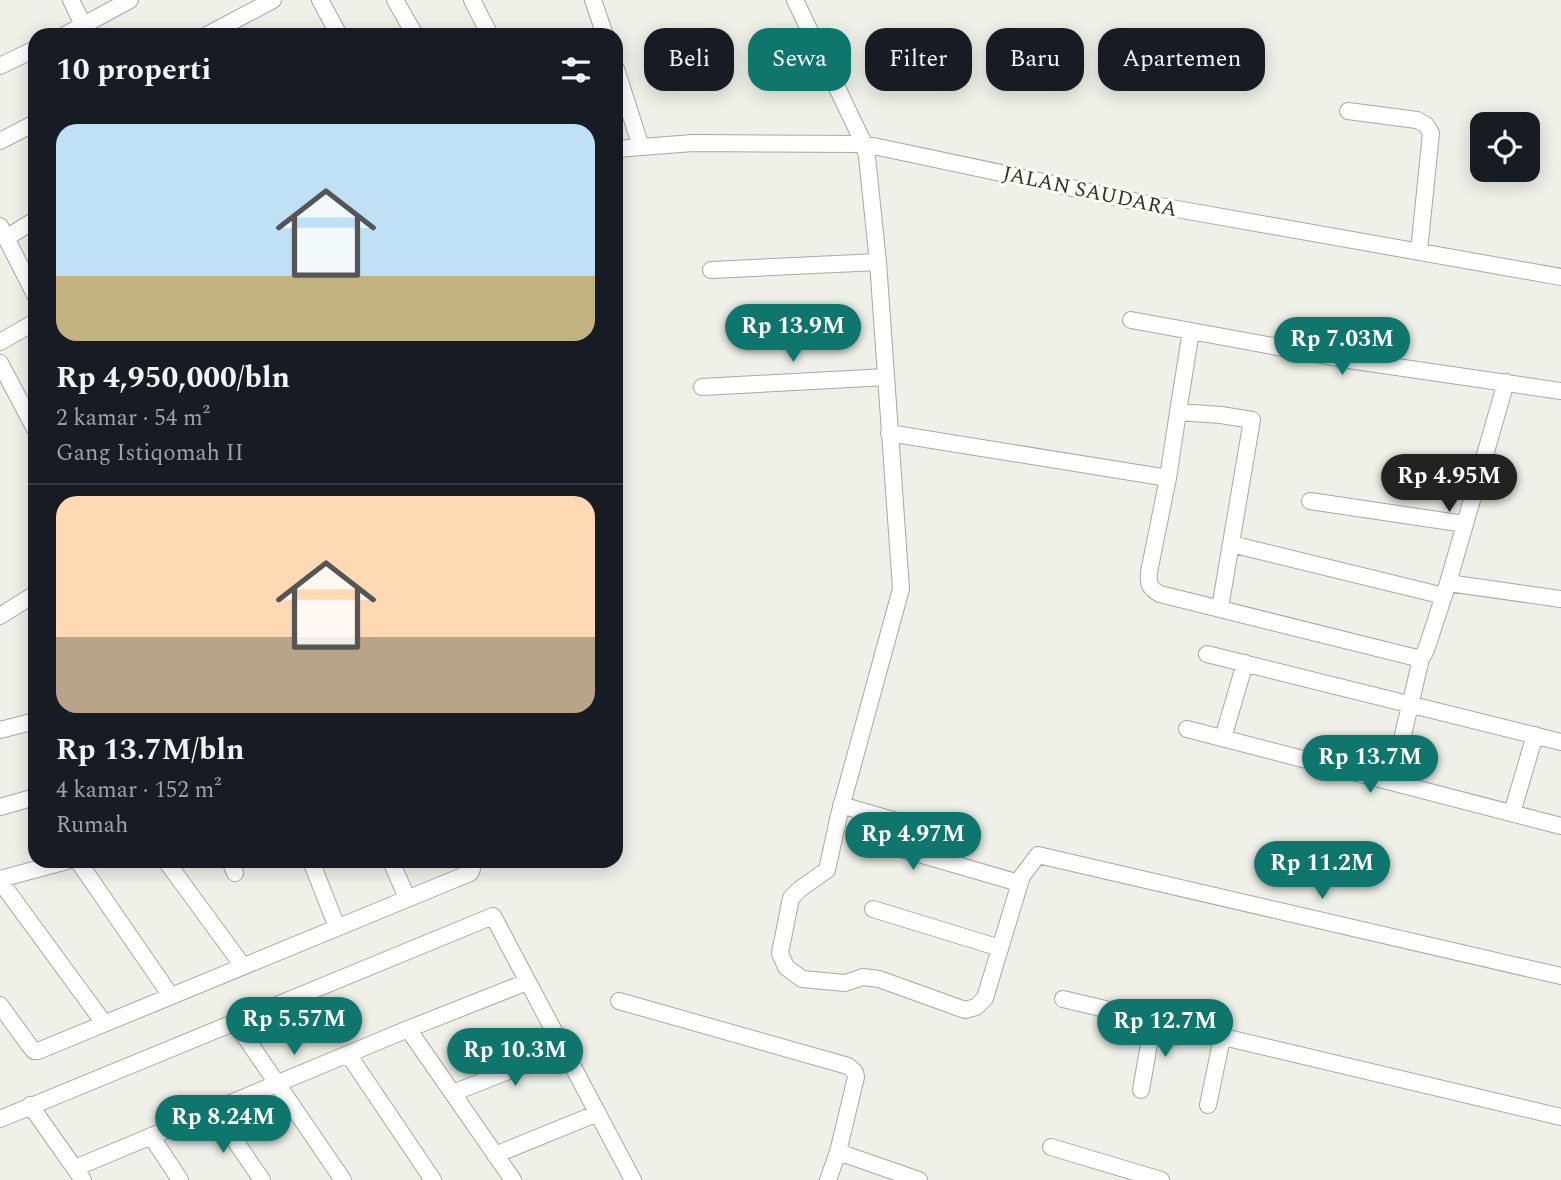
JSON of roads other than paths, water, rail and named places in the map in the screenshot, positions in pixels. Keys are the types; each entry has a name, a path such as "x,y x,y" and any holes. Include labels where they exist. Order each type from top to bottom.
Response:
{"street":[{"path":"71,0 85,28"},
{"path":"90,28 130,0"},
{"path":"220,28 272,0"},
{"path":"320,0 334,28"},
{"path":"395,0 411,28"},
{"path":"471,0 487,28"},
{"path":"593,0 603,28"},
{"path":"795,0 864,144 878,262 901,589 841,806 827,870 791,898 780,953 786,967 802,979 845,983 863,977 879,979 965,1010 976,1007 985,998 1022,876 1038,855 1561,976"},
{"path":"0,65 28,52"},
{"path":"623,91 641,147"},
{"path":"1348,111 1417,120 1426,125 1431,133 1419,251"},
{"path":"0,141 28,127"},
{"name":"JALAN SAUDARA","path":"623,148 706,143 864,144 1143,203 1561,277"},
{"path":"28,223 3,232 28,281"},
{"path":"711,270 878,262"},
{"path":"1131,320 1349,360 1561,391"},
{"path":"0,342 28,326"},
{"path":"1191,331 1148,583 1152,590 1421,659"},
{"path":"0,363 28,416"},
{"path":"702,387 886,377"},
{"path":"1392,781 1421,659 1446,590 1506,382"},
{"path":"1178,412 1252,420 1220,608"},
{"path":"889,433 1168,478"},
{"path":"1310,501 1465,524"},
{"path":"1231,544 1446,590 1561,599"},
{"path":"0,616 28,598"},
{"path":"1207,654 1561,742"},
{"path":"1223,738 1245,663"},
{"path":"0,730 28,723"},
{"path":"1187,729 1561,826"},
{"path":"1512,813 1535,735"},
{"path":"0,807 28,799"},
{"path":"841,806 904,823 895,847 1019,884"},
{"path":"42,868 0,880 104,1023"},
{"path":"83,868 171,996"},
{"path":"171,868 243,966"},
{"path":"314,868 337,927"},
{"path":"394,868 407,898"},
{"path":"0,1005 34,1051 470,873 472,868"},
{"path":"873,909 1000,948"},
{"path":"0,1119 493,916 633,1180"},
{"path":"30,1105 79,1174 151,1136 527,982"},
{"path":"1063,999 1561,1118"},
{"path":"619,1001 848,1066 855,1072 856,1077 838,1152 828,1180"},
{"path":"1141,1090 1153,1021"},
{"path":"235,1022 343,1180"},
{"path":"408,1029 513,1180"},
{"path":"1208,1105 1222,1038"},
{"path":"453,1093 564,1049"},
{"path":"348,1054 433,1180"},
{"path":"214,1110 262,1180"},
{"path":"495,1154 598,1113"},
{"path":"151,1136 180,1180"},
{"path":"1051,1147 1161,1180"},
{"path":"838,1152 910,1178"}]}
